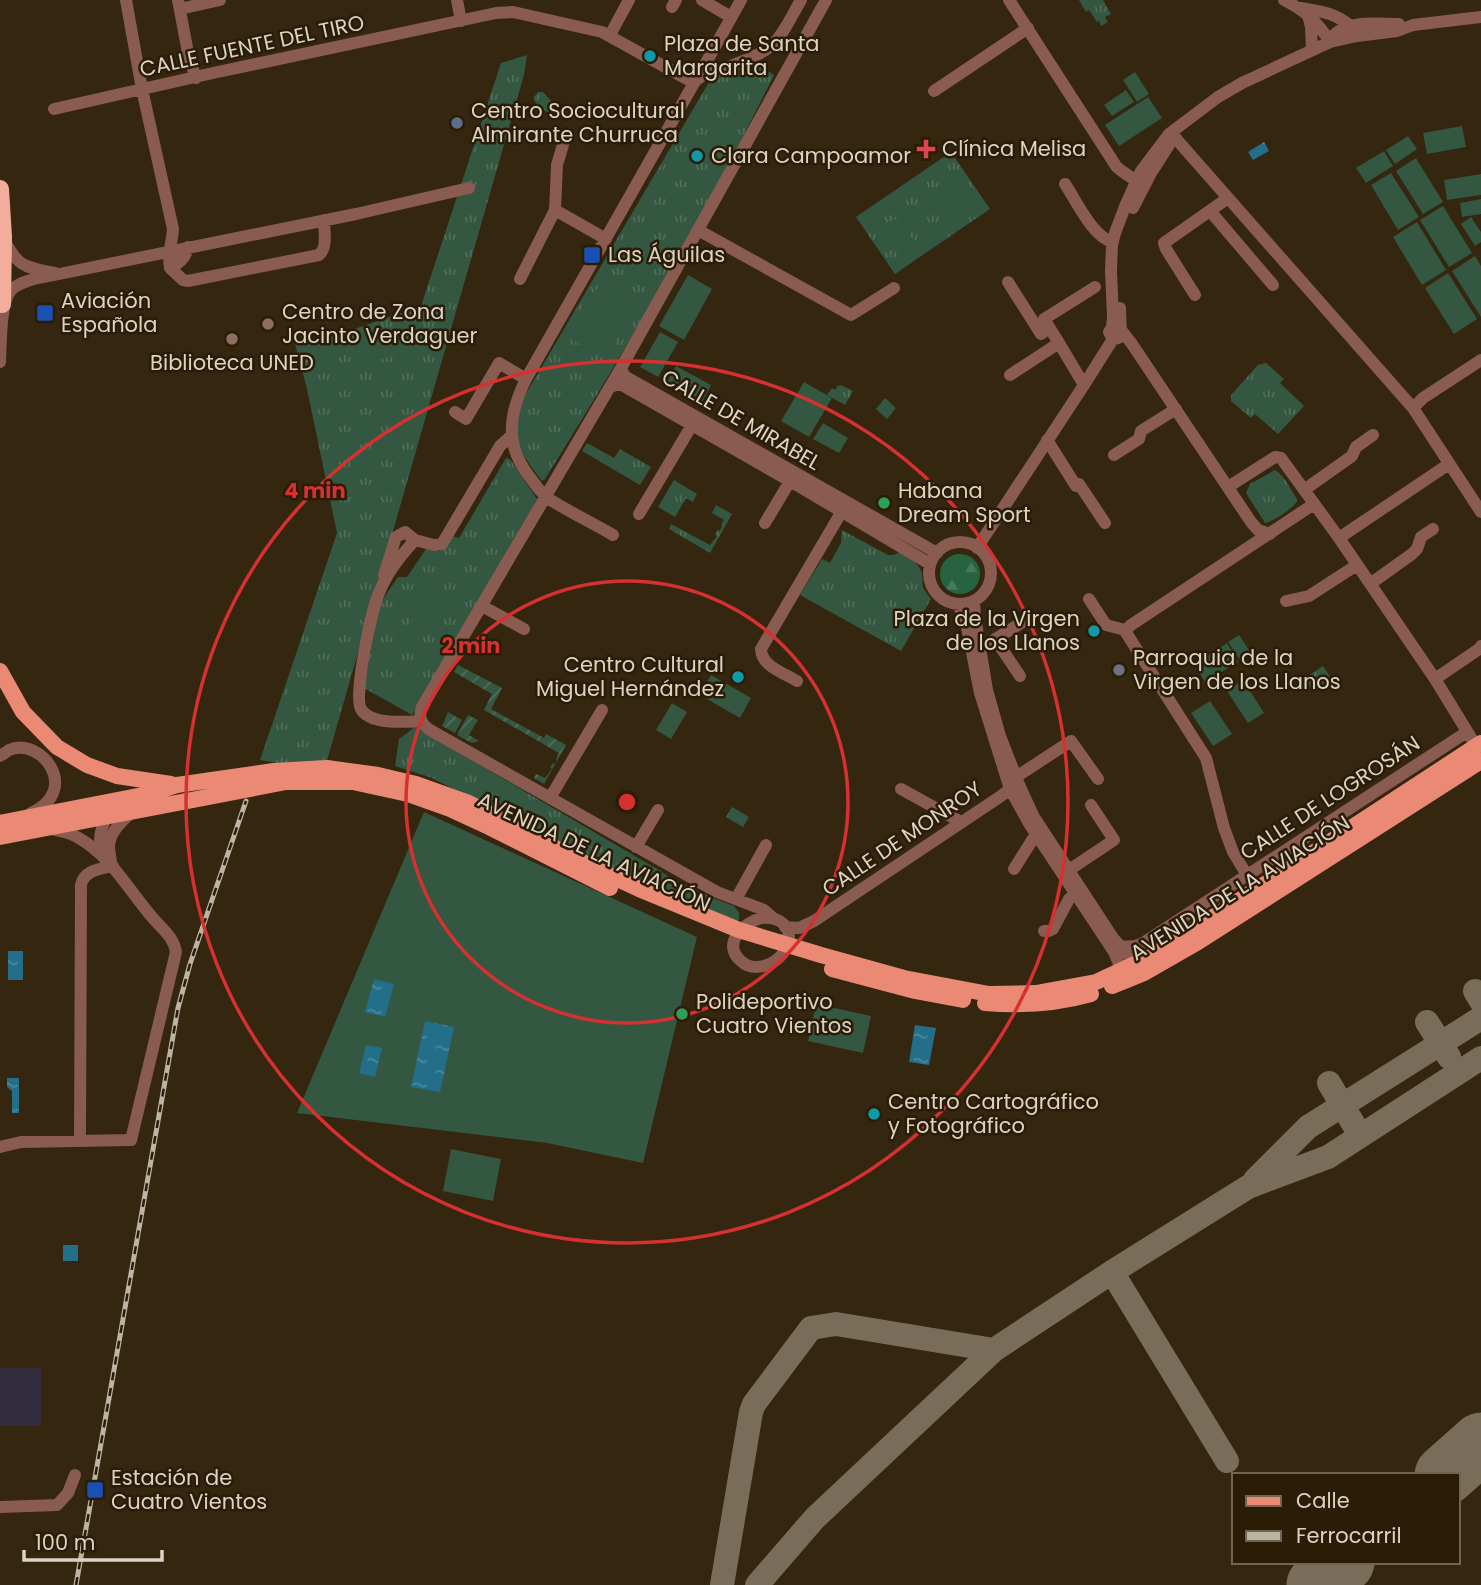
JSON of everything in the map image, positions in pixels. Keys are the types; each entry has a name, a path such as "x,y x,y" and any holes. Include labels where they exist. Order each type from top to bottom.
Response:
{"highway":[{"path":"0,189 3,237 2,304"}],"main road":[{"path":"0,671 23,712 57,747 87,765 117,776 177,785"},
{"name":"AVENIDA DE LA AVIACIÓN","path":"0,837 107,817 148,794 177,785 274,771 327,768 378,775 416,784 469,803 639,889 862,978 915,991 978,1002 1015,1005 1068,1000 1101,991 1134,967 1480,751"},
{"name":"AVENIDA DE LA AVIACIÓN","path":"0,823 286,782 352,782 408,794 450,809 639,901 741,931"},
{"name":"AVENIDA DE LA AVIACIÓN","path":"786,949 809,951 904,978 989,993 1036,993 1073,988 1134,967"}],"street":[{"path":"126,0 142,89 173,229 172,244 168,251 170,268 183,280 188,281 319,255 325,244 324,220"},
{"path":"195,78 179,5 220,0"},
{"path":"457,0 461,22"},
{"path":"610,35 629,0"},
{"path":"702,0 732,17"},
{"path":"613,535 545,496 528,476 520,463 512,436 512,414 526,379 741,0"},
{"path":"696,80 770,47 801,0"},
{"path":"423,723 420,714 422,707 621,368 827,0"},
{"path":"1009,0 1116,166 1140,185 1132,208"},
{"path":"1283,0 1304,12 1333,41"},
{"name":"CALLE FUENTE DEL TIRO","path":"54,109 496,13 513,12 610,35 696,80"},
{"path":"1304,12 1329,13 1351,26"},
{"path":"1304,12 1311,27 1312,50"},
{"path":"1333,41 1334,34 1351,26 1413,25 1481,17"},
{"path":"1115,332 1111,271 1113,242 1135,180 1164,139 1218,97 1312,50 1333,41 1397,31 1413,25"},
{"path":"934,91 1028,29"},
{"path":"1174,133 1413,408 1481,512"},
{"path":"977,548 1084,385 1115,332 1119,254 1125,225 1174,133"},
{"path":"520,279 555,210 557,165 565,138"},
{"path":"1065,184 1100,236 1113,242"},
{"path":"0,362 2,304 15,287 59,274 469,188"},
{"path":"1195,295 1164,244 1228,198"},
{"path":"555,210 606,239"},
{"path":"1210,211 1273,285"},
{"path":"698,230 851,315 894,288"},
{"path":"3,237 10,252 21,264 59,274"},
{"path":"170,268 182,260 188,247"},
{"path":"1008,282 1041,334 1049,328"},
{"path":"1084,385 1044,319 1095,287"},
{"path":"1115,332 1132,344 1254,526 1270,534"},
{"path":"1010,375 1059,343"},
{"path":"1413,408 1423,398 1481,360"},
{"path":"455,412 466,419 499,363 526,379"},
{"name":"CALLE DE MIRABEL","path":"621,368 626,377 934,559"},
{"name":"CALLE DE MIRABEL","path":"610,387 622,385 790,481 845,507"},
{"path":"1114,455 1139,439 1141,431 1176,409"},
{"name":"CALLE DE MIRABEL","path":"639,514 692,425"},
{"path":"1304,490 1352,456 1356,447 1373,435"},
{"path":"512,436 500,446 442,544 434,545 415,540 406,549 379,592 360,677 361,709 366,715 389,723 423,723 717,892 764,910 785,927 789,937 786,949"},
{"path":"1047,440 1076,486 1079,484 1105,523"},
{"path":"1228,487 1279,457 1339,538 1480,751"},
{"path":"1339,538 1449,464"},
{"name":"CALLE DE MIRABEL","path":"765,523 790,481"},
{"path":"1126,633 1314,504"},
{"path":"797,681 766,663 761,649 845,507"},
{"path":"1370,584 1412,554 1421,537 1433,528"},
{"path":"963,543 977,548 984,553 989,563 991,576 987,589 974,601 958,604 946,601 930,583 929,574 934,559 943,548 952,544 963,543"},
{"path":"1286,601 1309,596 1357,565"},
{"path":"1089,599 1106,625 1126,633 1206,758 1228,840 1247,874"},
{"path":"974,601 979,693 986,718 1036,834 1066,872"},
{"path":"958,604 976,652"},
{"path":"482,606 524,629"},
{"path":"976,652 1029,618"},
{"path":"995,639 1020,676"},
{"path":"1434,679 1481,646"},
{"path":"550,798 602,710"},
{"name":"CALLE DE LOGROSÁN","path":"1120,947 1143,943 1467,732"},
{"path":"1013,783 1071,741 1097,779"},
{"name":"AVENIDA DE LA AVIACIÓN","path":"0,756 11,748 26,749 40,755 54,772 55,788 51,799 41,808 18,819"},
{"path":"1013,783 1114,953 1134,967"},
{"name":"CALLE DE MONROY","path":"785,927 799,928 814,921 961,822 1013,783"},
{"path":"901,789 961,822"},
{"path":"112,865 109,845 130,804"},
{"path":"1066,872 1114,840 1091,805"},
{"path":"636,847 658,810"},
{"path":"101,854 99,835 107,817"},
{"path":"0,1147 22,1142 131,1140 176,952 173,942 101,854 77,837 46,828"},
{"path":"1014,869 1036,834"},
{"path":"740,900 766,845"},
{"path":"80,1140 80,894 82,878 89,872 112,865"},
{"path":"1044,931 1053,929 1069,899 1078,891"},
{"path":"1078,891 1134,967"},
{"name":"CALLE DE MONROY","path":"740,900 753,914 734,946 735,954 750,966 762,966 786,949 814,921"},
{"path":"741,931 761,918 774,918"},
{"path":"803,934 804,944 809,951"},
{"name":"CALLE DE LOGROSÁN","path":"1134,967 1143,943"},
{"path":"0,1137 22,1142"},
{"path":"0,1507 57,1505 68,1493 75,1475"}],"shaded area":[{"path":"0,1368 41,1368 41,1426 0,1426"}],"green space":[{"path":"1079,0 1103,0 1111,14 1105,17 1108,22 1101,26 1089,10 1086,12"},
{"path":"527,55 524,75 324,771 260,760 337,533 295,344 340,334 421,306 501,63"},
{"path":"753,62 774,75 748,127 636,330 542,481 518,442 517,423 524,397 712,77"},
{"path":"1135,72 1149,94 1137,102 1123,80"},
{"path":"1126,90 1134,102 1112,116 1104,105"},
{"path":"538,92 543,92 552,102 552,109 548,112 540,109 535,102 534,97"},
{"path":"1148,97 1162,118 1119,146 1105,125"},
{"path":"1462,126 1466,147 1427,154 1423,133"},
{"path":"1408,136 1417,149 1395,164 1386,150"},
{"path":"1384,151 1393,166 1366,183 1356,168"},
{"path":"951,152 990,209 895,274 856,217"},
{"path":"1416,158 1443,202 1423,214 1396,171"},
{"path":"1391,173 1419,217 1398,230 1371,185"},
{"path":"1481,174 1481,195 1447,200 1444,180"},
{"path":"951,175 953,179 960,175 985,212 976,217 942,213 938,207"},
{"path":"1481,199 1481,214 1462,217 1460,203"},
{"path":"1443,206 1472,253 1449,267 1420,220"},
{"path":"1471,217 1481,232 1481,242 1475,246 1461,224"},
{"path":"895,219 901,221 914,241 912,251 903,250 889,230 889,222"},
{"path":"1417,222 1446,270 1422,285 1393,237"},
{"path":"1475,256 1481,266 1481,317 1452,271"},
{"path":"1448,273 1477,319 1454,334 1425,288"},
{"path":"688,275 712,289 684,340 659,326"},
{"path":"604,277 640,297 606,358 569,338"},
{"path":"393,329 400,354 360,365 354,340"},
{"path":"660,332 678,342 658,377 640,367"},
{"path":"1266,363 1284,379 1280,383 1304,406 1278,434 1255,414 1251,418 1231,401 1231,395 1258,365"},
{"path":"676,366 711,385 701,404 666,384"},
{"path":"804,382 832,398 809,437 781,421"},
{"path":"838,385 853,391 845,405 827,395"},
{"path":"885,398 896,408 887,419 876,409"},
{"path":"823,423 848,438 839,453 813,439"},
{"path":"587,443 614,458 620,449 651,467 640,485 582,451"},
{"path":"506,458 510,459 537,499 412,715 364,688 379,605 398,577 407,577 426,549 440,551 452,536 459,538"},
{"path":"1275,470 1288,483 1297,502 1282,515 1265,523 1246,493 1250,484"},
{"path":"674,480 697,494 693,502 686,498 675,517 658,507"},
{"path":"716,505 732,514 710,553 669,529 671,524 710,545 724,520 712,513"},
{"path":"842,530 888,555 901,552 914,561 922,573 923,588 931,599 901,651 800,595 822,559 830,563 841,543"},
{"path":"960,554 968,555 974,560 979,566 979,582 974,588 968,593 960,594 952,593 946,588 941,582 940,574 941,566 946,560 952,555"},
{"path":"427,596 445,606 428,635 410,624"},
{"path":"1239,635 1251,653 1240,660 1228,642"},
{"path":"1227,643 1238,662 1205,682 1194,664"},
{"path":"458,665 502,688 491,709 544,738 546,734 566,745 544,784 534,778 536,774 545,778 559,753 484,710 492,694 454,672"},
{"path":"1323,666 1331,678 1313,691 1304,679"},
{"path":"410,674 422,680 410,702 398,696"},
{"path":"711,675 751,698 740,718 700,695"},
{"path":"1243,680 1264,713 1248,723 1227,691"},
{"path":"1210,701 1232,734 1213,746 1191,713"},
{"path":"672,703 687,712 671,739 656,730"},
{"path":"448,712 462,720 455,733 442,726"},
{"path":"468,715 478,720 469,735 479,741 472,743 457,735"},
{"path":"415,727 674,880 734,906 739,913 739,919 734,924 645,888 432,778 395,766 399,739"},
{"path":"732,807 749,817 743,827 726,817"},
{"path":"424,812 697,937 643,1163 547,1143 297,1113"},
{"path":"816,1004 871,1016 863,1053 808,1041"},
{"path":"451,1149 501,1159 493,1201 443,1191"}],"water":[{"path":"1264,142 1269,151 1253,160 1248,152"},
{"path":"8,951 23,951 23,980 8,980"},
{"path":"374,979 394,984 385,1017 365,1012"},
{"path":"425,1021 454,1027 440,1092 411,1087"},
{"path":"915,1025 936,1028 929,1065 909,1062"},
{"path":"366,1045 382,1048 375,1077 359,1073"},
{"path":"7,1078 19,1078 19,1113 12,1113 12,1091 7,1087"},
{"path":"63,1245 78,1245 78,1261 63,1261"}],"taxiway":[{"path":"1475,991 1481,1001"},
{"path":"1255,1180 1308,1127 1481,1018"},
{"path":"1427,1022 1449,1057"},
{"path":"757,1585 815,1518 994,1350 1248,1187 1328,1157 1481,1058"},
{"path":"1329,1083 1360,1135"},
{"path":"1112,1272 1227,1461"},
{"path":"722,1585 751,1412 754,1404 811,1328 836,1324 994,1350"}],"runway":[{"path":"1447,1473 1481,1443"},
{"path":"1317,1585 1342,1564"}],"railway":[{"path":"76,1585 178,1008 190,964 246,801"}],"place":[{"name":"Plaza de Santa Margarita","path":"650,56"},
{"name":"Centro Sociocultural Almirante Churruca","path":"457,123"},
{"name":"Clínica Melisa","path":"926,149"},
{"name":"Clara Campoamor","path":"697,156"},
{"name":"Las Águilas","path":"592,255"},
{"name":"Aviación Española","path":"45,313"},
{"name":"Centro de Zona Jacinto Verdaguer","path":"268,324"},
{"name":"Biblioteca UNED","path":"232,339"},
{"name":"Habana Dream Sport","path":"884,503"},
{"name":"Plaza de la Virgen de los Llanos","path":"1094,631"},
{"name":"Parroquia de la Virgen de los Llanos","path":"1119,670"},
{"name":"Centro Cultural Miguel Hernández","path":"738,677"},
{"name":"Polideportivo Cuatro Vientos","path":"682,1014"},
{"name":"Centro Cartográfico y Fotográfico","path":"874,1114"},
{"name":"Estación de Cuatro Vientos","path":"95,1490"}]}
